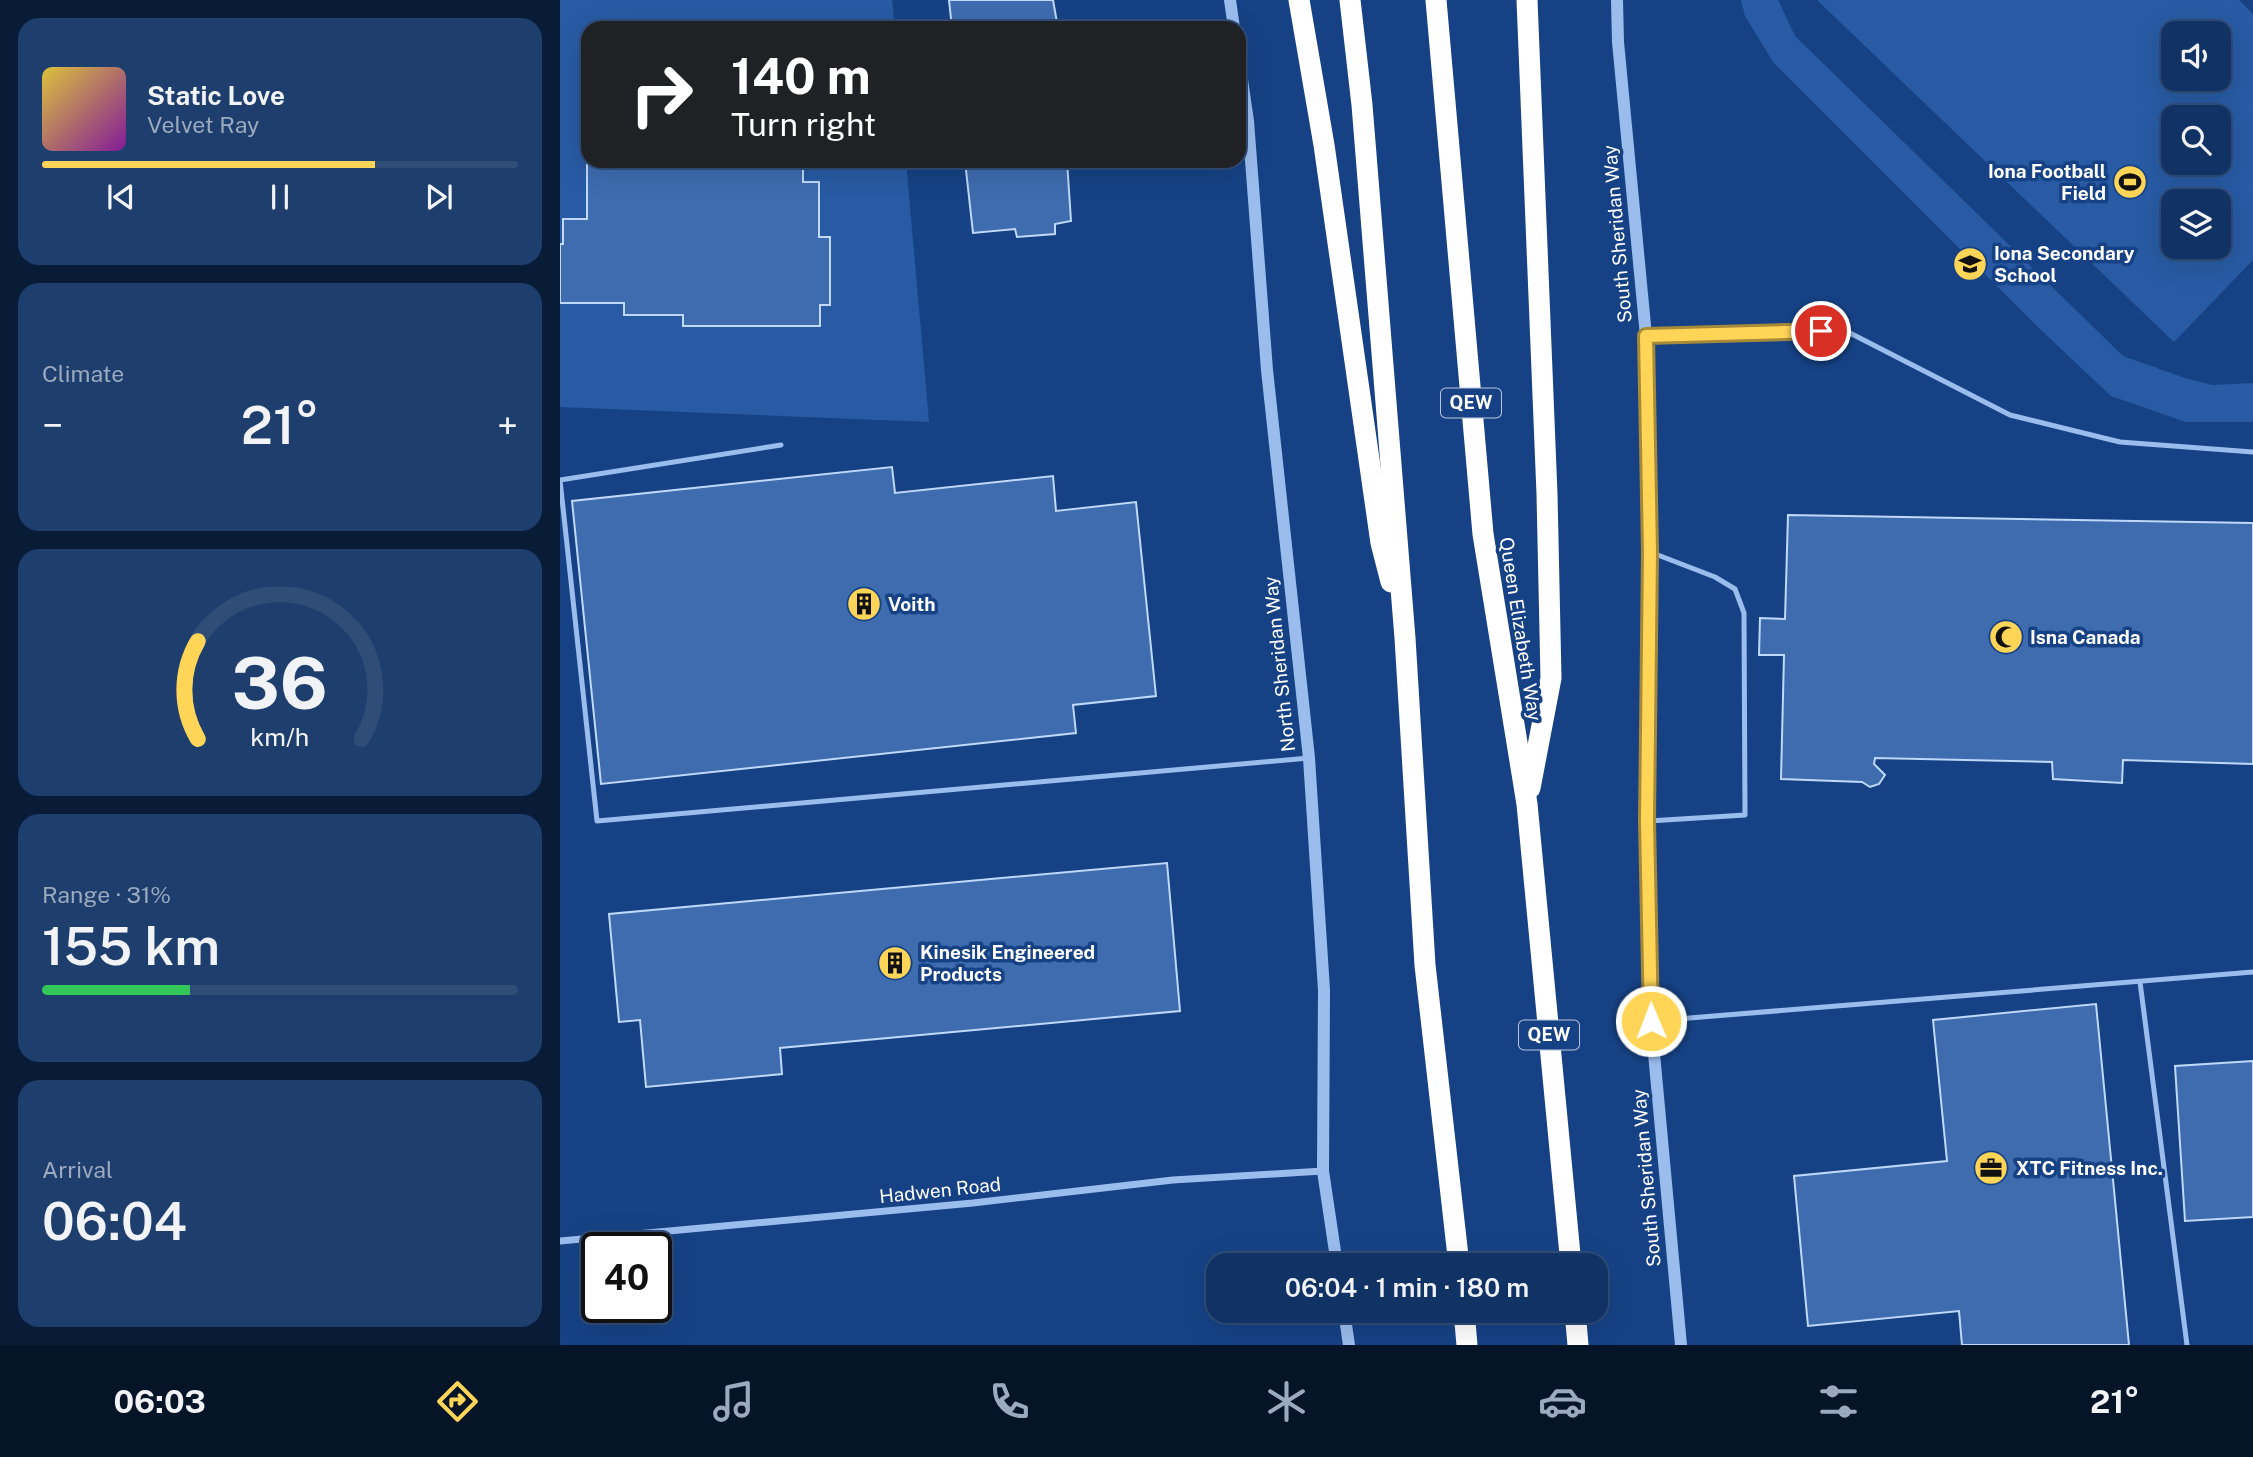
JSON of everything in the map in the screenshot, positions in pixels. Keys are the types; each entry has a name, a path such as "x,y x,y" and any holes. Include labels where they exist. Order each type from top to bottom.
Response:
{"highway":[{"path":"1299,0 1324,145 1381,543 1405,638"},
{"path":"1350,0 1362,105 1405,638 1425,965 1458,1253"},
{"name":"Queen Elizabeth Way","path":"1436,0 1483,534 1527,804 1570,1253"},
{"path":"1527,0 1547,494 1551,678 1527,804"},
{"path":"1465,1323 1468,1345"},
{"path":"1576,1323 1578,1345"}],"street":[{"path":"1230,0 1233,21"},
{"name":"South Sheridan Way","path":"1617,0 1618,42 1646,336 1650,552 1647,821 1651,1021 1681,1345"},
{"name":"North Sheridan Way","path":"1246,107 1267,370 1309,758 1324,990 1323,1171 1335,1253"},
{"name":"Hadwen Road","path":"560,1241 959,1204 1173,1180 1323,1171"},
{"path":"1346,1323 1349,1345"}],"lane":[{"path":"1646,336 1846,331 2010,415 2120,442 2253,452"},
{"path":"781,445 560,480 597,821 1309,758"},
{"path":"1647,821 1745,815 1744,613 1735,589 1715,577 1650,552"},
{"path":"1651,1021 2253,972"},
{"path":"2140,982 2187,1345"}],"shaded area":[{"path":"560,0 892,0 894,21 581,21 581,168 907,168 929,422 560,407"},
{"path":"1741,0 1778,0 1795,36 2123,356 2212,385 2253,383 2253,422 2186,422 2111,396 2040,329 1773,62 1745,16"},
{"name":"Iona Football Field","path":"1817,0 2239,0 2253,14 2253,260 2174,342"}],"building":[{"path":"949,0 1053,0 1057,21 951,21"},
{"path":"587,168 803,168 803,182 819,182 819,237 830,237 830,305 820,305 820,326 683,326 683,315 624,315 624,303 560,303 560,244 563,244 563,219 587,219"},
{"path":"966,168 1067,168 1071,221 1055,224 1055,234 1017,237 1015,229 973,233"},
{"name":"Voith","path":"892,467 895,493 1053,476 1056,511 1136,502 1156,696 1073,705 1076,733 601,784 572,501"},
{"name":"Isna Canada","path":"1788,515 2253,523 2253,764 2123,760 2122,783 2053,779 2052,762 1875,758 1874,764 1885,775 1879,784 1870,787 1862,782 1781,779 1784,655 1759,655 1760,618 1785,619"},
{"name":"Kinesik Engineered Products","path":"1167,863 1180,1011 780,1048 782,1074 646,1087 640,1020 619,1022 609,914"},
{"name":"XTC Fitness Inc.","path":"2096,1004 2129,1345 1962,1345 1959,1311 1808,1326 1794,1176 1947,1161 1933,1020"},
{"path":"2253,1061 2253,1217 2185,1221 2175,1066"}],"place":[{"name":"Iona Football Field","path":"2130,182"},
{"name":"Iona Secondary School","path":"1970,264"},
{"name":"Voith","path":"864,604"},
{"name":"Isna Canada","path":"2006,637"},
{"name":"Kinesik Engineered Products","path":"895,963"},
{"name":"XTC Fitness Inc.","path":"1991,1168"}],"route":[{"path":"1651,1021 1647,821 1650,552 1646,336 1821,331"}]}
